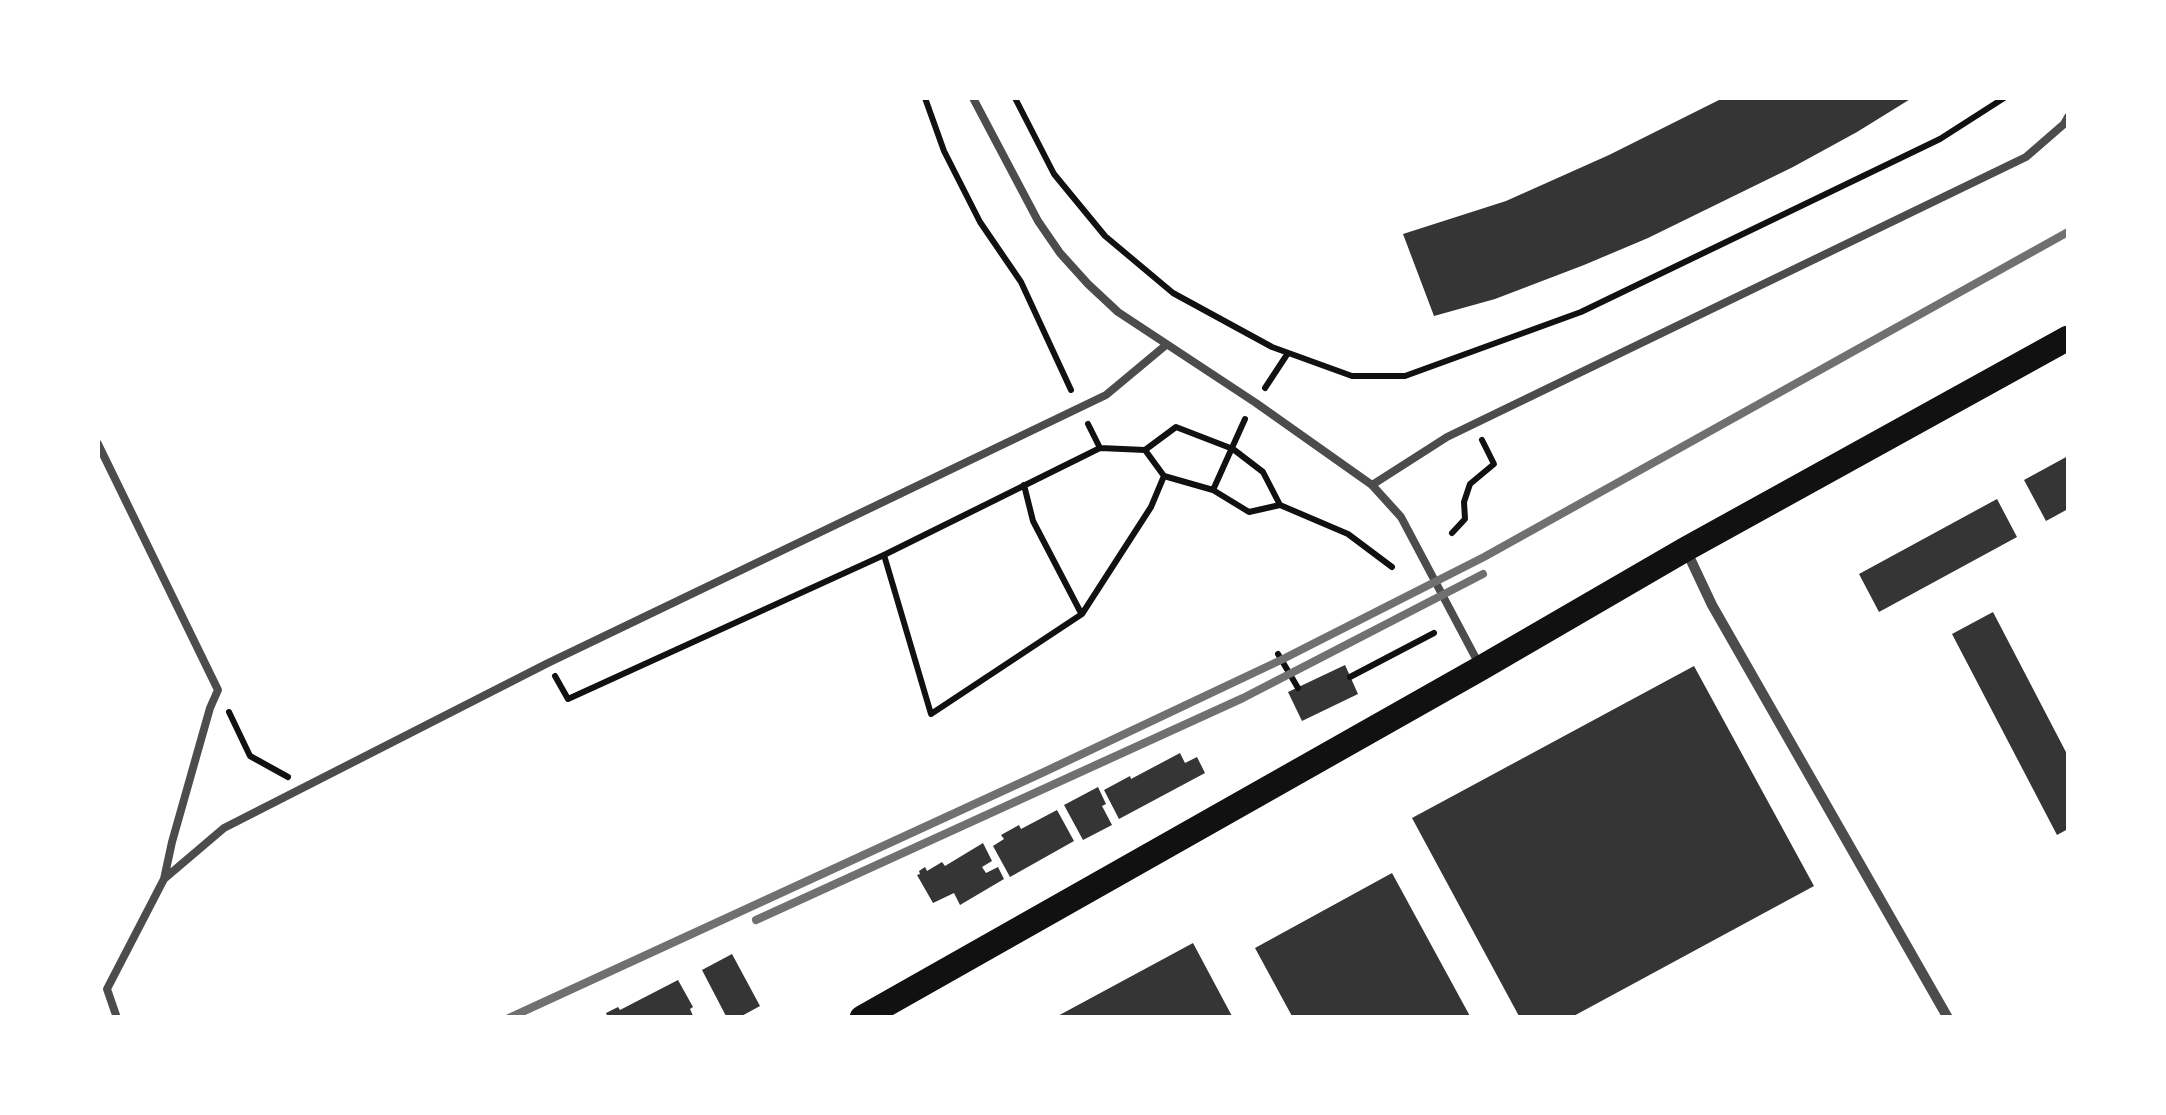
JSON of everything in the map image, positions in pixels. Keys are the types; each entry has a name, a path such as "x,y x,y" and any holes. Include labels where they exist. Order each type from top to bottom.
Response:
{"main road":[{"path":"862,1018 2068,338"}],"street":[{"path":"1686,550 1712,604 1948,1018"}],"lane":[{"path":"973,98 1029,206 1060,253 1088,284 1118,312 1372,485 1401,517 1481,668"},
{"path":"1372,485 1447,436 2026,157 2067,122"},
{"path":"164,879 224,828 548,664 1106,395 1166,345"},
{"path":"98,444 218,690 164,879 108,989 117,1018"}],"path":[{"path":"1015,98 1054,174 1105,236 1173,293 1272,348 1352,376 1405,376 1581,312 1940,139 2004,98"},
{"path":"1264,389 1288,353"},
{"path":"1212,490 1246,418"},
{"path":"1452,533 1465,519 1464,502 1470,484 1494,464 1474,424"},
{"path":"1145,450 1176,426 1233,449 1263,472 1280,506"},
{"path":"548,664 568,699 884,555 1100,448"},
{"path":"884,555 931,714 1082,614 1151,508 1164,476"},
{"path":"1024,485 1033,522 1082,614"},
{"path":"1350,677 1434,634"},
{"path":"1278,654 1298,688"},
{"path":"218,690 250,756 307,787"}],"building":[{"path":"1723,98 1912,98 1793,167 1648,238 1495,299 1434,316 1403,234 1506,201"},
{"path":"2068,456 2068,509 2046,521 2024,480"},
{"path":"1997,499 2017,537 1879,612 1859,574"},
{"path":"1993,612 2068,756 2068,829 2057,835 1952,634"},
{"path":"1345,665 1358,694 1302,721 1288,692"},
{"path":"1694,666 1814,886 1570,1018 1520,1018 1412,818"},
{"path":"1180,753 1185,763 1197,757 1205,773 1119,819 1104,790"},
{"path":"1098,787 1112,825 1083,840 1064,805"},
{"path":"1057,810 1074,841 1010,877 993,846 1004,839 1001,835"},
{"path":"983,843 992,861 982,867 986,873 998,867 1004,879 960,905 954,893 933,903 917,875 919,871 942,862 945,866"},
{"path":"1392,873 1471,1018 1293,1018 1255,948"},
{"path":"1193,943 1233,1018 1054,1018"},
{"path":"732,954 760,1006 738,1018 727,1018 702,970"},
{"path":"678,980 693,1007 690,1009 694,1018 608,1018 606,1013 618,1007 620,1010"}],"railway":[{"path":"509,1018 1281,660 1484,557 2068,232"},
{"path":"756,920 1243,698 1483,574"}]}
